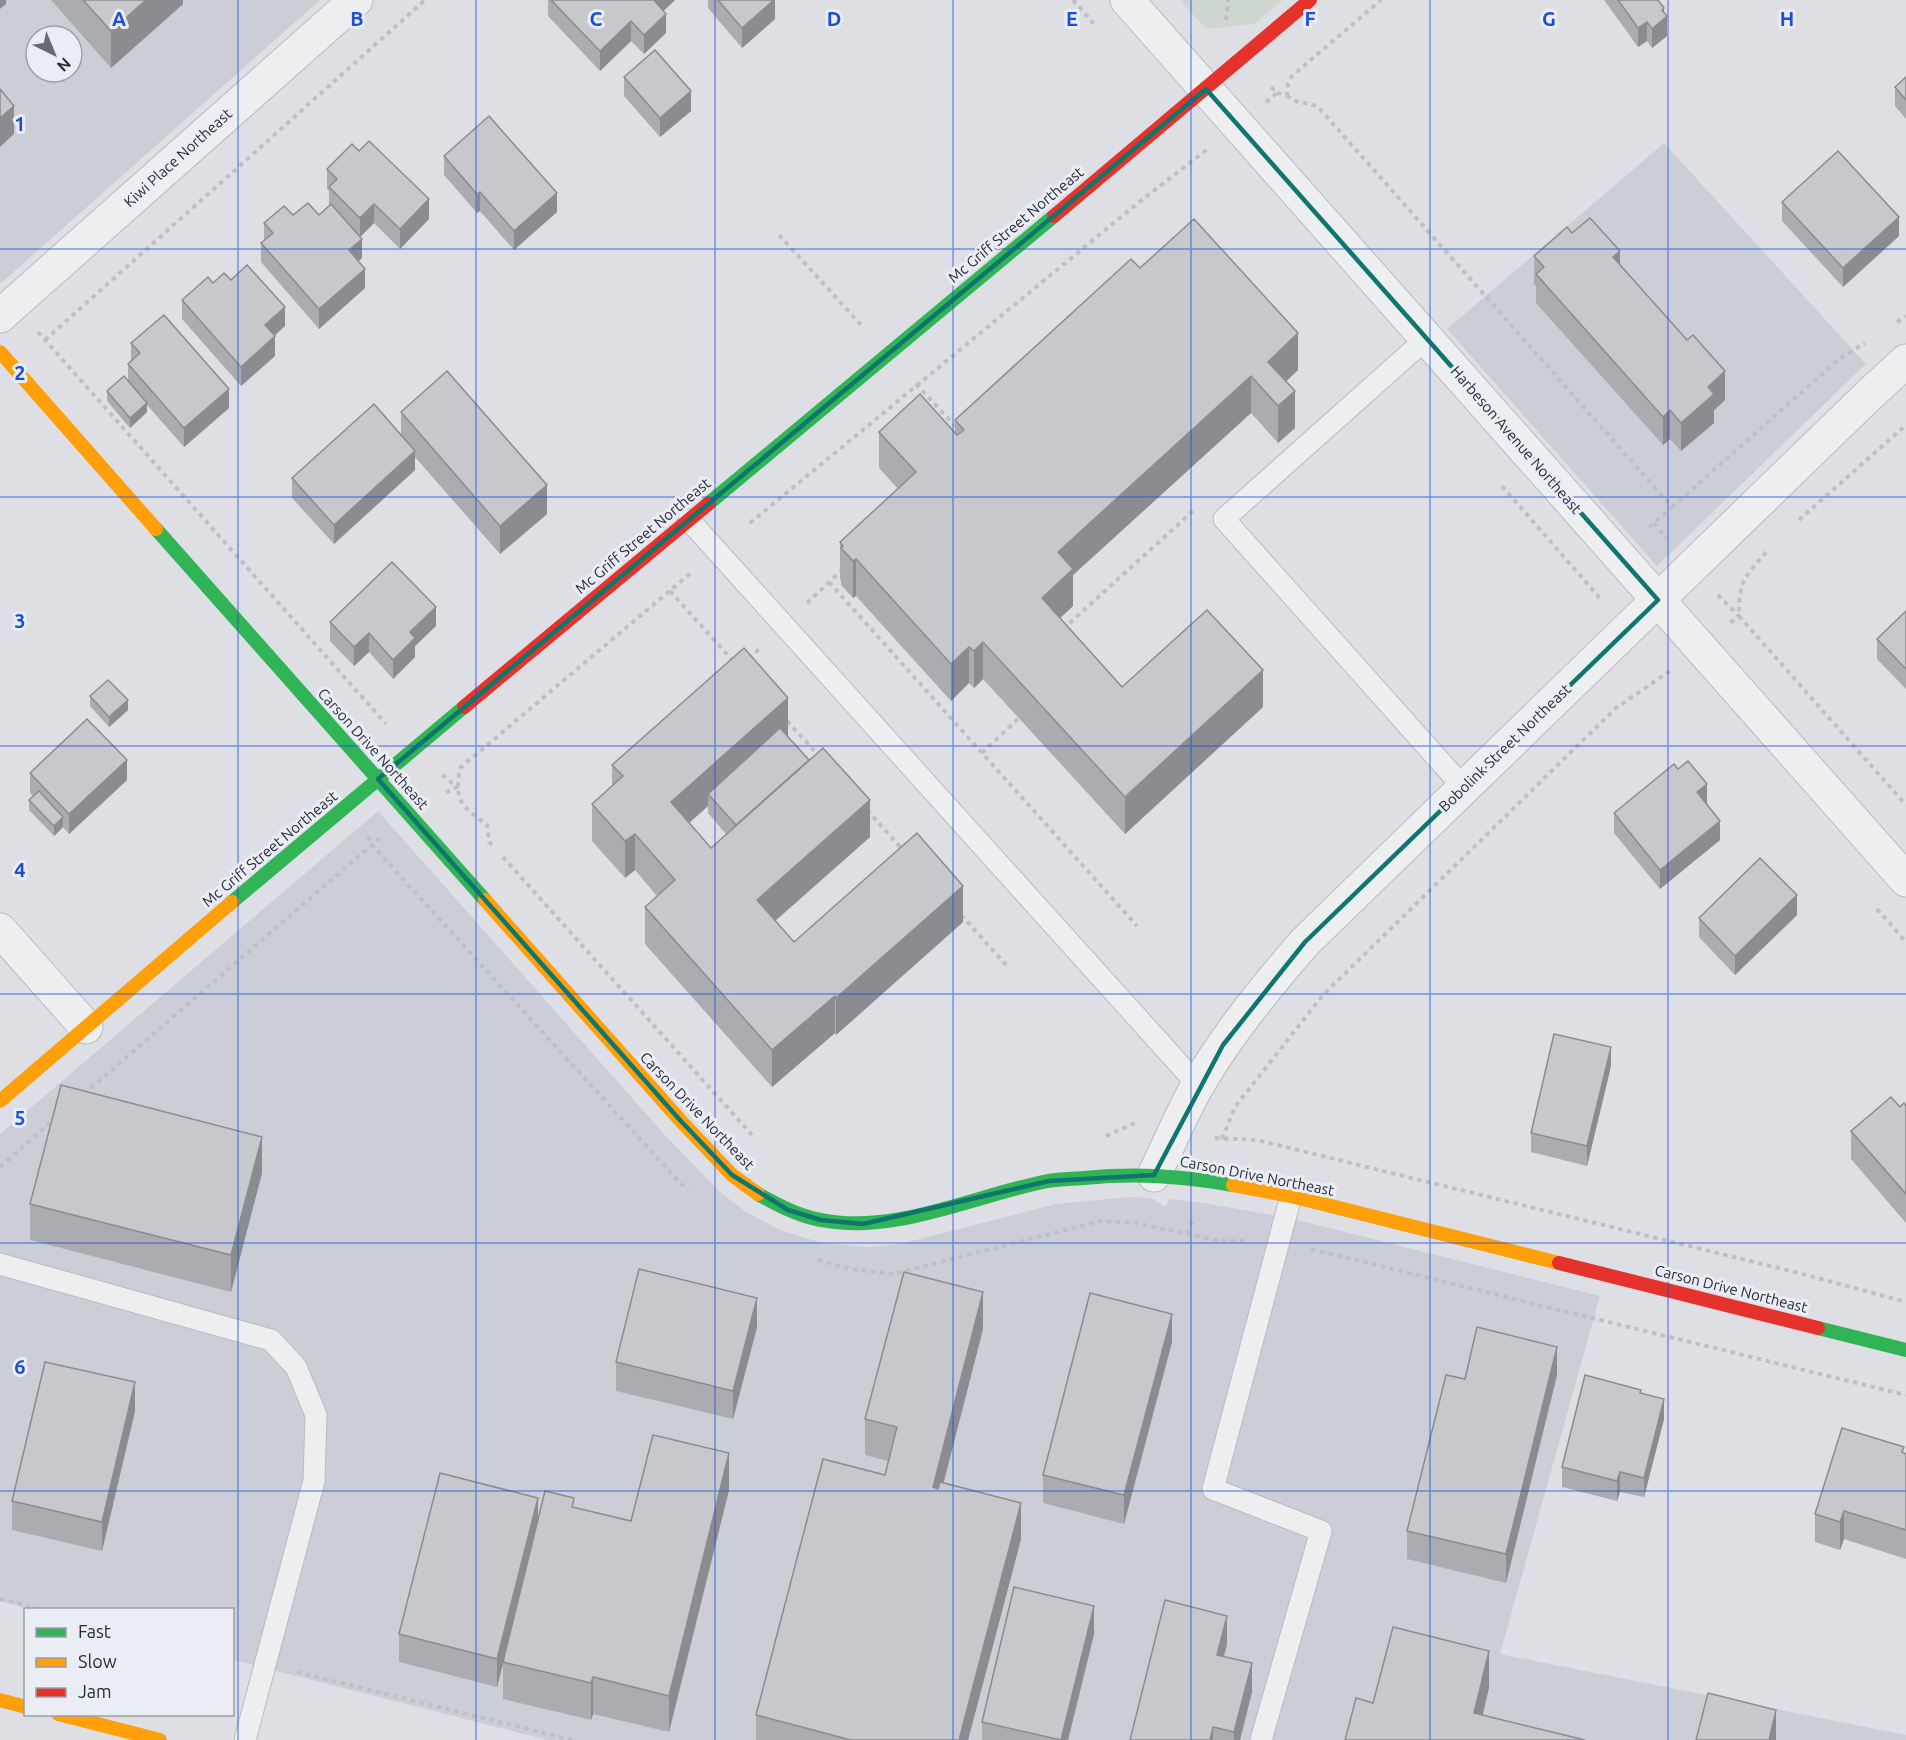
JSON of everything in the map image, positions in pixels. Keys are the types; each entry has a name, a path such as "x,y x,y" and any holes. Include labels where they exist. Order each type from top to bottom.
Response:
{"main road":[{"name":"Mc Griff Street Northeast","path":"0,1101 411,751 1310,0"},
{"name":"Carson Drive Northeast","path":"0,352 679,1119 732,1175 754,1192 788,1210 821,1220 872,1223 892,1221 1049,1181 1126,1174 1187,1177 1291,1196 1906,1350"},
{"path":"0,1700 24,1706"},
{"path":"66,1716 160,1740"}],"street":[{"name":"Kiwi Place Northeast","path":"7,310 356,0"},
{"name":"Harbeson Avenue Northeast","path":"1127,0 1906,880"},
{"name":"Bobolink Street Northeast","path":"1154,1175 1198,1085 1223,1045 1257,998 1305,942 1906,361"},
{"path":"0,930 86,1027"}],"lane":[{"path":"1426,338 1224,519 1464,788"},
{"path":"689,520 1198,1085"},
{"path":"1261,1740 1321,1531 1212,1489 1291,1196"},
{"path":"0,1264 271,1341 296,1367 316,1415 314,1480 245,1740"}],"path":[{"path":"45,339 424,0"},
{"path":"1228,0 1225,40 1277,93 1319,108 1672,507"},
{"path":"1287,95 1287,84 1292,76 1381,0"},
{"path":"754,1138 489,842 487,825 464,808 459,800 457,787 460,768 717,551 1277,93"},
{"path":"7,310 45,339 411,751 457,787"},
{"path":"1896,323 1906,316"},
{"path":"1591,587 1619,555 1672,507 1838,360 1867,342"},
{"path":"1799,520 1906,424"},
{"path":"1057,635 1195,508"},
{"path":"1654,523 1691,568 1739,616 1906,805"},
{"path":"1739,616 1742,580 1773,544"},
{"path":"747,661 783,624 846,567"},
{"path":"829,582 1137,926"},
{"path":"670,591 740,669"},
{"path":"1187,1234 1235,1107 1323,995 1616,708 1670,671 1739,616"},
{"path":"779,713 827,765"},
{"path":"982,753 1019,718"},
{"path":"82,1096 408,814 457,787"},
{"path":"355,799 372,845 673,1175 690,1190"},
{"path":"867,810 906,854"},
{"path":"954,906 1009,968"},
{"path":"0,1167 54,1119"},
{"path":"1101,1138 1138,1122 1148,1122 1175,1132 1222,1139 1257,1140 1795,1272 1906,1302"},
{"path":"814,1259 851,1269 892,1274 1100,1221 1136,1223 1219,1241 1279,1241 1906,1395"},
{"path":"0,1599 36,1608"},
{"path":"265,1665 572,1740"}],"highlighted area":[{"path":"1206,89 1658,600 1305,942 1223,1045 1154,1175 1049,1181 863,1224 821,1220 788,1210 732,1175 679,1119 378,779"}],"shaded area":[{"path":"0,0 320,0 0,284"},
{"path":"1180,0 1283,0 1254,24 1206,29"},
{"path":"1664,143 1866,364 1657,566 1447,329"},
{"path":"378,811 664,1134 720,1192 746,1212 780,1230 822,1243 868,1247 900,1244 1056,1204 1130,1197 1151,1198 1165,1207 1170,1199 1289,1218 1600,1296 1500,1654 1906,1735 1906,1740 547,1740 234,1660 234,1608 27,1608 0,1601 0,1134"}],"building":[{"path":"83,0 146,0 111,31"},
{"path":"551,0 654,0 666,14 644,35 631,21 600,51"},
{"path":"718,0 774,0 742,28"},
{"path":"1618,0 1658,0 1667,16 1652,29 1647,22 1638,28"},
{"path":"655,50 691,91 660,118 624,77"},
{"path":"1906,77 1906,100 1895,87"},
{"path":"0,89 14,106 0,118"},
{"path":"489,116 557,193 514,231 480,192 477,194 444,156"},
{"path":"369,141 429,199 400,229 374,204 360,218 329,187 337,179 327,169 352,144 359,151"},
{"path":"1838,151 1899,217 1843,268 1782,202"},
{"path":"308,203 319,215 331,204 362,239 349,250 365,269 319,309 261,243 273,233 264,223 284,206 293,215"},
{"path":"1590,218 1620,251 1613,257 1687,340 1693,335 1725,371 1708,387 1714,394 1681,423 1670,410 1663,417 1536,274 1544,267 1534,256 1567,227 1572,233"},
{"path":"1194,219 1298,333 1268,362 1295,391 1278,406 1251,376 1058,552 1073,569 1042,598 1122,687 1207,610 1263,670 1125,797 983,642 974,651 969,647 951,664 856,559 853,561 841,548 843,546 840,542 916,472 879,432 920,394 957,435 964,430 955,420 1131,259 1140,268"},
{"path":"247,265 285,307 265,325 275,336 241,367 182,300 208,277 213,283 224,273 231,280"},
{"path":"164,315 229,389 184,428 128,364 140,353 131,343"},
{"path":"447,371 547,485 500,526 401,412"},
{"path":"124,376 147,403 130,418 107,391"},
{"path":"374,404 415,451 334,525 292,478"},
{"path":"392,562 436,607 410,632 415,638 393,660 369,633 354,647 330,622"},
{"path":"1906,611 1906,669 1877,639"},
{"path":"744,648 788,698 671,802 711,848 823,748 870,800 757,900 794,942 917,833 963,886 836,998 835,996 772,1050 645,907 675,880 635,834 625,841 592,804 623,776 612,765"},
{"path":"108,680 128,700 109,717 90,696"},
{"path":"87,719 127,760 69,814 30,773"},
{"path":"780,728 809,760 736,825 708,794"},
{"path":"1688,761 1707,784 1697,792 1720,821 1660,870 1614,813 1674,764 1678,769"},
{"path":"39,791 63,817 54,826 29,800"},
{"path":"1760,858 1797,895 1735,956 1699,918"},
{"path":"1554,1034 1611,1047 1587,1146 1531,1133"},
{"path":"61,1085 262,1137 231,1255 30,1204"},
{"path":"1891,1097 1900,1107 1904,1103 1906,1106 1906,1194 1851,1131"},
{"path":"639,1269 757,1298 733,1391 616,1362"},
{"path":"904,1272 983,1292 933,1487 938,1489 940,1482 1021,1503 959,1740 851,1740 756,1715 823,1459 885,1475 897,1427 865,1419"},
{"path":"1090,1293 1172,1314 1124,1495 1043,1475"},
{"path":"1477,1327 1557,1347 1506,1554 1407,1531 1446,1375 1465,1379"},
{"path":"45,1362 135,1382 102,1522 12,1501"},
{"path":"1585,1375 1641,1390 1640,1393 1664,1399 1644,1478 1620,1472 1617,1481 1562,1467"},
{"path":"1842,1428 1904,1447 1902,1452 1906,1454 1906,1530 1844,1511 1840,1522 1815,1514"},
{"path":"653,1435 729,1453 669,1696 593,1677 591,1683 503,1662 545,1491 574,1498 572,1507 631,1521"},
{"path":"440,1473 538,1498 497,1659 399,1634"},
{"path":"1014,1587 1094,1606 1061,1740 982,1722"},
{"path":"1165,1600 1227,1616 1217,1655 1252,1663 1234,1732 1213,1727 1210,1740 1130,1740"},
{"path":"1393,1627 1489,1651 1474,1713 1585,1740 1345,1740 1356,1698 1373,1703"},
{"path":"1708,1693 1776,1710 1769,1740 1696,1740"}],"traffic: fast":[{"path":"708,504 1054,216"},
{"path":"156,529 485,900"},
{"path":"232,902 464,707"},
{"path":"758,1194 804,1216 849,1223 907,1218 1020,1187 1057,1180 1103,1176 1141,1176 1195,1179 1233,1185"},
{"path":"1818,1328 1906,1350"}],"traffic: slow":[{"path":"0,352 156,529"},
{"path":"485,900 679,1119 732,1175 758,1194"},
{"path":"0,1101 232,902"},
{"path":"1233,1185 1291,1196 1559,1263"},
{"path":"0,1700 24,1706"},
{"path":"66,1716 160,1740"}],"traffic: jam":[{"path":"1054,216 1310,0"},
{"path":"464,707 708,504"},
{"path":"1559,1263 1818,1328"}]}
